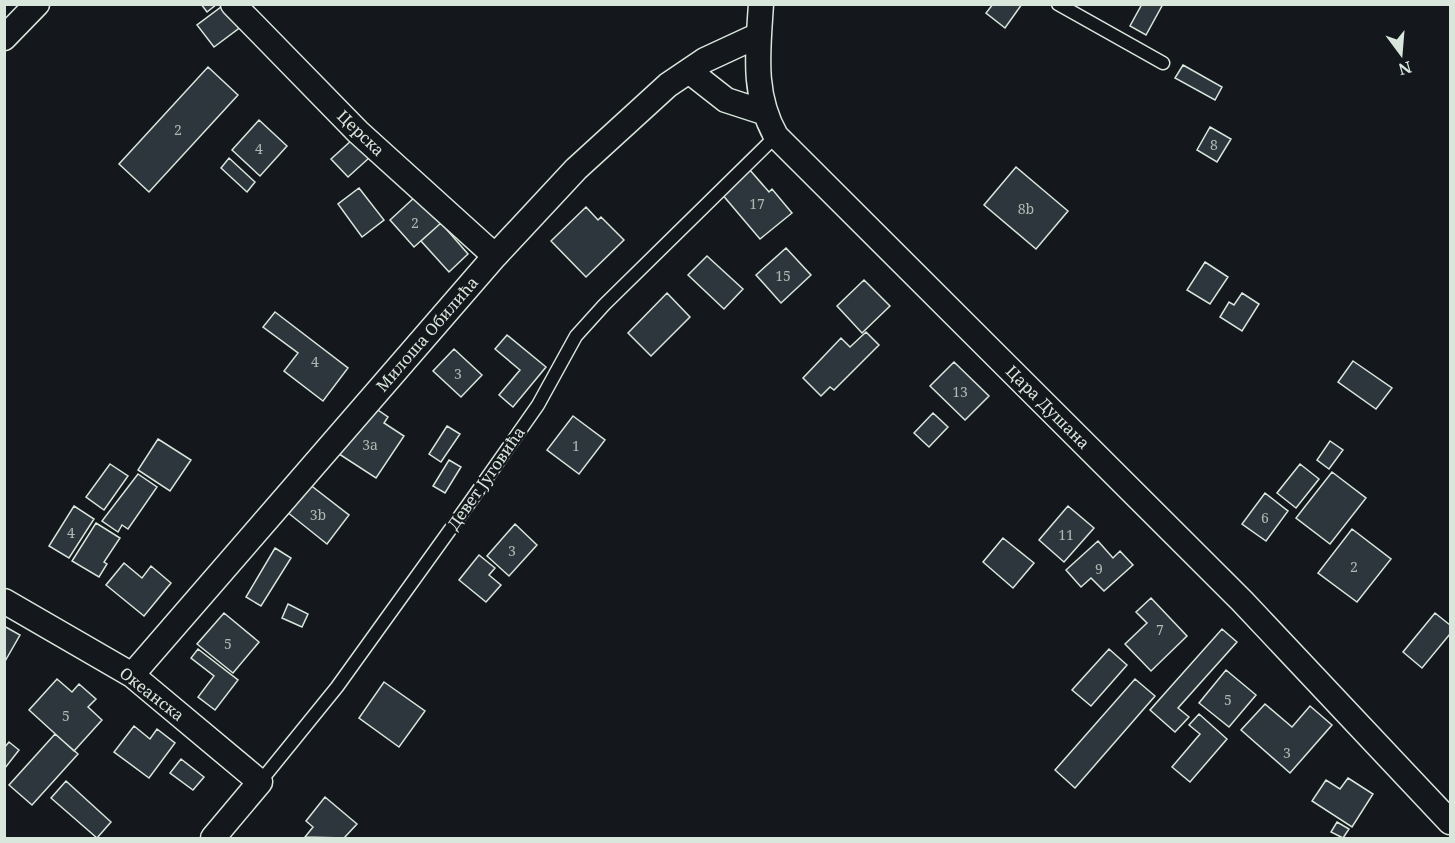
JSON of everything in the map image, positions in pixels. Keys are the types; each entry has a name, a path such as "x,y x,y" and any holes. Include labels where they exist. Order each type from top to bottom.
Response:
{"street":[{"path":"4,38 37,4"},
{"name":"Церска","path":"233,4 358,132 495,256"},
{"name":"Цара Душана","path":"761,4 758,84 763,112 776,136 1242,601 1450,822"},
{"name":"Милоша Обилића","path":"132,675 495,256 576,170 636,112 689,71 759,35"},
{"path":"689,71 714,94 763,112"},
{"name":"Океанска","path":"4,600 132,675 260,782"},
{"name":"Девет Југовића","path":"213,838 260,782"}],"lane":[{"path":"1058,4 1163,63"},
{"name":"Девет Југовића","path":"260,782 338,687 470,502 538,405 576,336 604,304 776,136"}],"building":[{"path":"201,4 217,4 207,12"},
{"path":"225,4 242,26 214,47 197,25"},
{"path":"993,4 1022,4 1005,28 986,13"},
{"path":"1142,4 1163,4 1146,35 1130,26"},
{"path":"1183,65 1222,87 1215,100 1175,78"},
{"path":"208,67 238,95 149,192 119,164"},
{"path":"259,120 287,146 260,176 232,150"},
{"path":"1210,127 1231,139 1217,162 1197,150"},
{"path":"353,139 369,158 348,177 331,159"},
{"path":"229,158 255,182 247,192 221,168"},
{"path":"1016,167 1068,211 1036,249 984,205"},
{"path":"749,169 769,192 772,189 792,213 760,239 721,193"},
{"path":"359,188 384,220 362,237 338,204"},
{"path":"416,196 441,223 414,247 390,220"},
{"path":"586,207 598,220 601,217 624,240 586,277 551,241"},
{"path":"441,223 468,254 449,272 421,241"},
{"path":"786,248 811,275 781,303 756,275"},
{"path":"707,256 743,289 724,309 688,275"},
{"path":"1205,262 1228,277 1210,304 1187,290"},
{"path":"864,280 890,306 862,333 837,306"},
{"path":"667,293 690,317 651,356 628,333"},
{"path":"1242,293 1259,304 1242,331 1220,317 1229,302 1234,305"},
{"path":"275,312 348,368 323,401 284,371 298,353 263,327"},
{"path":"866,332 879,345 834,390 830,387 821,396 803,378 841,338 850,347"},
{"path":"507,335 546,367 513,407 499,395 520,370 495,349"},
{"path":"454,349 482,375 461,397 433,371"},
{"path":"1353,361 1392,388 1376,409 1338,382"},
{"path":"954,362 989,396 965,420 930,386"},
{"path":"372,406 388,417 384,423 404,436 376,478 336,452"},
{"path":"933,413 948,427 929,447 914,433"},
{"path":"573,416 605,440 579,474 547,450"},
{"path":"447,426 460,434 441,462 429,454"},
{"path":"158,439 191,460 170,491 138,470"},
{"path":"1330,441 1343,450 1329,469 1317,460"},
{"path":"449,460 461,467 445,493 433,486"},
{"path":"110,464 128,476 104,510 86,497"},
{"path":"1300,464 1319,479 1296,508 1277,493"},
{"path":"1332,472 1366,498 1330,544 1296,518"},
{"path":"138,474 157,487 128,529 122,525 118,532 102,521"},
{"path":"309,484 349,515 327,544 287,512"},
{"path":"1265,493 1288,511 1266,541 1242,524"},
{"path":"74,506 94,519 69,558 49,546"},
{"path":"1068,506 1094,528 1064,562 1039,540"},
{"path":"96,523 120,538 104,562 107,564 99,577 72,561"},
{"path":"515,524 537,545 509,576 487,556"},
{"path":"1352,529 1391,559 1357,602 1318,573"},
{"path":"1003,538 1034,563 1013,588 983,562"},
{"path":"1098,541 1113,558 1120,551 1133,565 1104,591 1091,578 1081,587 1066,570"},
{"path":"275,548 291,558 261,606 246,597"},
{"path":"479,555 495,568 489,575 501,585 486,602 459,580"},
{"path":"124,563 142,578 151,566 171,583 144,616 106,585"},
{"path":"1151,598 1187,636 1151,671 1125,644 1147,623 1136,612"},
{"path":"288,604 308,614 302,627 282,618"},
{"path":"224,613 259,642 233,673 197,644"},
{"path":"1435,613 1450,625 1450,634 1422,668 1403,652"},
{"path":"4,626 20,635 4,663"},
{"path":"1222,629 1237,642 1178,708 1189,717 1175,732 1150,710"},
{"path":"198,649 238,680 215,710 198,697 214,676 191,658"},
{"path":"1109,649 1127,665 1091,706 1072,690"},
{"path":"1226,670 1256,695 1229,727 1199,703"},
{"path":"57,679 72,692 79,684 96,699 88,707 102,720 74,751 29,710"},
{"path":"1135,679 1155,696 1075,788 1055,770"},
{"path":"384,682 425,711 399,747 359,718"},
{"path":"1265,704 1292,727 1310,706 1332,725 1290,773 1241,730"},
{"path":"1199,714 1227,739 1190,782 1172,767 1200,734 1189,725"},
{"path":"134,726 150,739 157,729 175,743 149,778 114,752"},
{"path":"55,734 78,754 32,805 9,785"},
{"path":"9,742 19,750 5,768 4,748"},
{"path":"181,759 204,777 193,790 170,773"},
{"path":"1348,778 1373,794 1352,827 1312,801 1326,780 1340,789"},
{"path":"66,781 111,822 97,838 51,798"},
{"path":"325,797 357,824 344,838 305,837 313,827 306,821"},
{"path":"1337,822 1349,829 1343,838 1331,832"}]}
